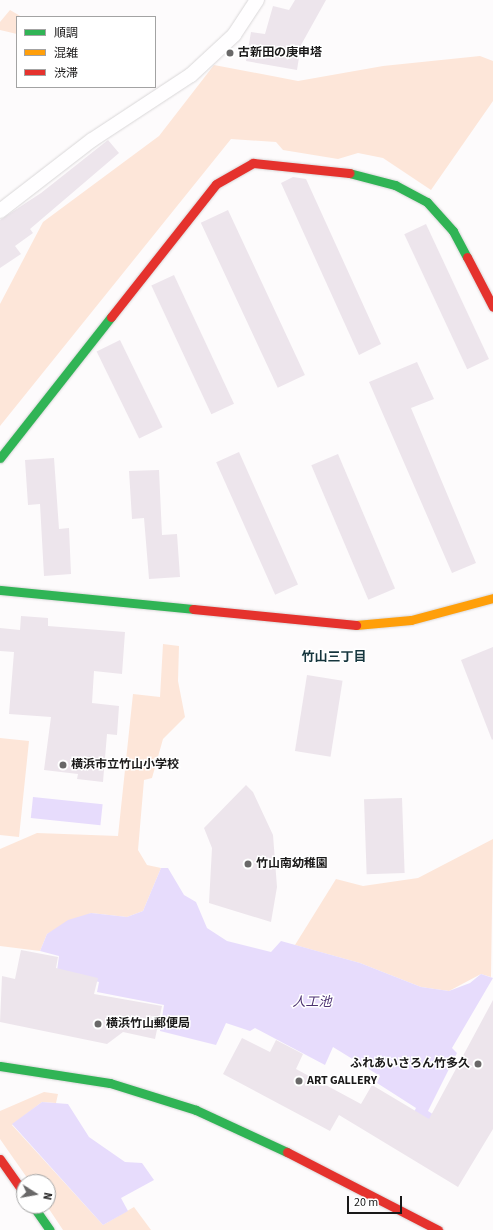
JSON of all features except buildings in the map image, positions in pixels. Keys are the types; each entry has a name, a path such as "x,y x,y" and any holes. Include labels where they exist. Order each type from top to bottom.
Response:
{"street":[{"path":"0,211 92,140 191,75 234,35 257,0"},
{"path":"0,458 216,184 233,171 253,163 275,163 361,175 395,185 427,202 453,231 493,307"},
{"path":"0,590 356,625 417,619 493,598"},
{"path":"0,1066 110,1083 196,1110 271,1143 438,1230"},
{"path":"0,1159 16,1182"},
{"path":"39,1214 50,1230"}],"shaded area":[{"path":"10,10 20,16 16,16 16,34 0,30 0,22"},
{"path":"480,56 493,61 493,101 431,190 383,158 358,153 338,159 283,150 276,142 231,139 0,426 0,304 43,222 159,136 214,65 298,81 383,66"},
{"path":"163,644 179,646 178,681 185,717 163,739 152,778 144,780 138,850 147,865 161,868 143,911 127,917 91,913 47,934 40,951 0,946 0,849 37,833 118,836 133,694 160,697"},
{"path":"0,738 29,741 19,837 0,835"},
{"path":"493,839 491,977 481,974 449,991 421,987 360,963 295,945 336,879 363,886 418,878"},
{"path":"44,1092 58,1094 56,1103 42,1102 12,1125 103,1225 134,1207 151,1230 63,1230 52,1214 56,1214 56,1174 24,1174 0,1139 0,1111"}],"water":[{"path":"33,797 103,804 100,825 31,818"},
{"name":"人工池","path":"161,868 168,868 184,895 196,902 207,928 227,941 271,952 281,941 360,963 421,987 449,991 470,983 481,974 493,978 452,1048 457,1053 428,1111 434,1115 427,1130 410,1120 416,1108 377,1083 380,1076 333,1047 325,1065 255,1028 250,1031 226,1023 216,1045 160,1031 164,1005 97,992 99,982 57,971 59,956 40,951 47,934 68,920 91,913 127,917 143,911"},
{"path":"42,1102 68,1104 89,1137 125,1162 142,1163 154,1180 121,1198 128,1211 103,1225 12,1124"}],"traffic: fast":[{"path":"349,173 395,185 427,202 453,231 467,257"},
{"path":"0,458 111,317"},
{"path":"0,590 193,609"},
{"path":"0,1066 110,1083 196,1110 287,1152"},
{"path":"39,1214 50,1230"}],"traffic: slow":[{"path":"356,625 411,620 493,598"}],"traffic: jam":[{"path":"111,317 216,184 253,163 349,173"},
{"path":"467,257 493,307"},
{"path":"193,609 356,625"},
{"path":"287,1152 438,1230"},
{"path":"0,1159 16,1182"}],"place":[{"name":"古新田の庚申塔","path":"230,53"},
{"name":"横浜市立竹山小学校","path":"63,765"},
{"name":"竹山南幼稚園","path":"248,864"},
{"name":"横浜竹山郵便局","path":"98,1024"},
{"name":"ふれあいさろん竹多久","path":"478,1064"},
{"name":"ART GALLERY","path":"299,1081"}],"district":[{"name":"竹山三丁目","path":"334,657"}]}
